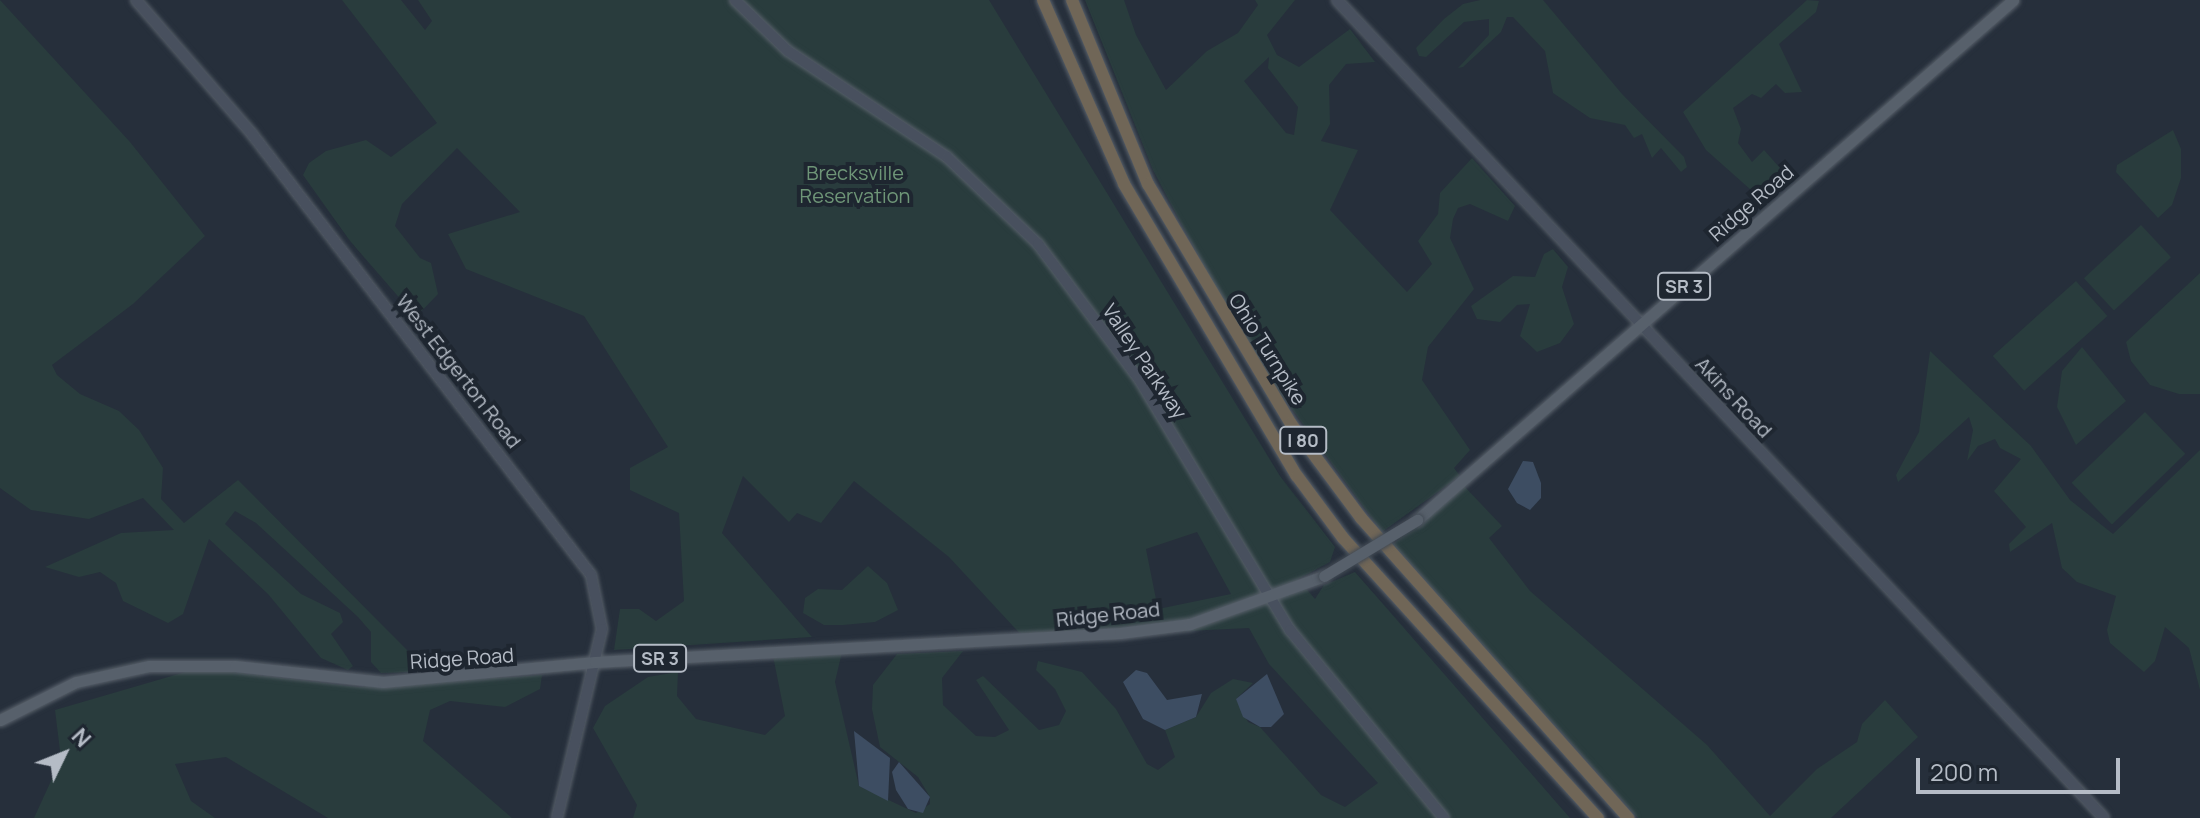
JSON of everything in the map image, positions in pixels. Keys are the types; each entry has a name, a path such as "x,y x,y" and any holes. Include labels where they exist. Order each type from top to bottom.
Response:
{"highway":[{"name":"Ohio Turnpike","path":"1043,0 1124,184 1297,476 1343,538 1598,818"},
{"name":"Ohio Turnpike","path":"1072,0 1148,184 1291,424 1361,518 1628,818"}],"main road":[{"name":"Ridge Road","path":"0,720 76,682 178,663 383,682 595,662 1120,633 1190,624 1270,598 1324,576 1417,520 2013,0"}],"street":[{"name":"West Edgerton Road","path":"136,0 252,134 576,551 599,597 602,629 557,818"},
{"name":"Valley Parkway","path":"735,0 788,51 947,157 1038,244 1139,379 1270,598 1312,661 1444,818"},
{"name":"Akins Road","path":"1337,0 2104,818"}],"green space":[{"path":"0,0 130,142 205,236 133,304 52,365 57,375 80,394 119,411 139,430 163,468 161,499 184,523 238,480 413,656 415,667 410,672 381,673 371,662 371,632 358,617 256,523 235,511 225,524 301,594 340,613 343,622 331,634 353,666 348,670 321,658 268,594 209,539 183,614 168,623 123,601 116,583 100,572 79,577 45,567 121,533 174,530 143,498 89,519 31,510 0,488"},
{"name":"Brecksville Reservation","path":"342,0 401,0 425,30 432,21 418,0 989,0 1280,476 1335,547 1330,562 1298,579 1315,599 1324,585 1355,572 1570,818 633,818 637,805 593,728 605,706 648,677 678,672 677,696 696,719 765,735 785,716 773,656 842,652 835,682 859,786 916,813 930,804 930,797 918,777 880,747 872,709 873,685 897,654 963,651 942,678 943,705 976,736 995,737 1009,730 976,680 983,676 1039,730 1059,725 1066,711 1055,689 1036,670 1038,661 1082,672 1116,709 1147,764 1158,770 1175,757 1165,730 1196,717 1211,693 1233,679 1253,683 1236,699 1248,722 1260,727 1321,795 1345,807 1378,783 1269,664 1249,628 1025,639 949,557 854,481 821,523 797,513 789,522 743,476 722,533 812,637 614,650 620,609 639,609 656,621 684,601 679,513 630,490 630,468 668,447 584,316 466,269 448,234 520,212 457,148 402,204 395,226 420,258 431,263 438,294 416,317 350,241 303,175 309,163 326,151 366,140 391,157 437,123","holes":["1197,532 1231,594 1158,609 1146,549"]},
{"path":"1085,0 1124,0 1136,35 1166,90 1207,51 1238,33 1258,5 1255,0 1295,0 1267,35 1277,55 1299,67 1350,29 1375,62 1346,64 1329,85 1330,124 1321,141 1358,150 1330,210 1407,292 1432,264 1418,241 1438,214 1440,193 1472,158 1515,206 1508,221 1470,204 1458,208 1453,219 1450,238 1474,289 1428,347 1422,380 1470,450 1454,468 1460,476 1382,532 1254,357 1153,170","holes":["1269,57 1268,68 1298,107 1294,135 1286,133 1244,81"]},
{"path":"1480,0 1543,0 1622,94 1684,157 1687,167 1681,172 1661,148 1652,158 1642,134 1634,138 1625,125 1590,118 1553,93 1545,51 1513,17 1507,17 1501,32 1463,67 1458,68 1489,35 1489,19 1464,22 1426,57 1419,56 1416,48 1444,19 1463,4"},
{"path":"1807,0 1819,1 1816,12 1779,44 1802,92 1785,93 1776,84 1761,98 1752,94 1733,108 1741,129 1738,143 1752,162 1764,150 1781,169 1769,192 1760,198 1706,150 1683,112"},
{"path":"2173,130 2181,149 2181,178 2172,205 2158,218 2116,172 2117,165"},
{"path":"2141,225 2171,257 2114,310 2084,278"},
{"path":"1553,249 1568,267 1562,287 1574,324 1560,343 1537,352 1520,336 1530,304 1517,305 1500,322 1477,319 1471,306 1513,276 1535,277 1544,254"},
{"path":"2200,273 2200,394 2179,394 2150,385 2131,361 2126,342"},
{"path":"2076,281 2107,316 2024,391 1993,356"},
{"path":"2082,347 2126,401 2076,445 2057,407 2062,371"},
{"path":"1930,351 2031,446 2070,500 2113,534 2200,450 2200,690 2189,648 2165,627 2155,661 2144,672 2110,643 2107,630 2116,596 2077,582 2062,568 2052,523 2010,552 2009,544 2026,527 1994,491 2021,459 2000,448 1995,439 1978,446 1967,461 1973,430 1969,417 1898,482 1896,475 1919,432"},
{"path":"2145,412 2185,454 2112,525 2072,483"},
{"path":"1464,486 1502,526 1489,538 1530,591 1707,745 1770,816 1817,769 1857,742 1862,724 1885,700 1918,737 1831,818 1638,818 1393,544"},
{"path":"868,566 887,583 898,610 875,622 843,625 824,625 803,613 805,598 818,589 842,590"},
{"path":"199,668 358,687 542,675 540,689 505,707 450,701 430,710 423,741 512,818 328,818 226,757 175,764 191,801 215,818 34,818 61,759 55,710"}],"water":[{"path":"1523,461 1533,462 1541,483 1541,498 1530,510 1517,503 1508,489"},
{"path":"1136,670 1147,673 1167,700 1202,694 1196,717 1165,730 1143,719 1123,682"},
{"path":"1267,674 1284,714 1271,727 1260,727 1243,717 1236,699"},
{"path":"854,731 890,758 888,801 859,786"},
{"path":"899,762 930,797 923,813 908,809 896,790 892,772"}]}
